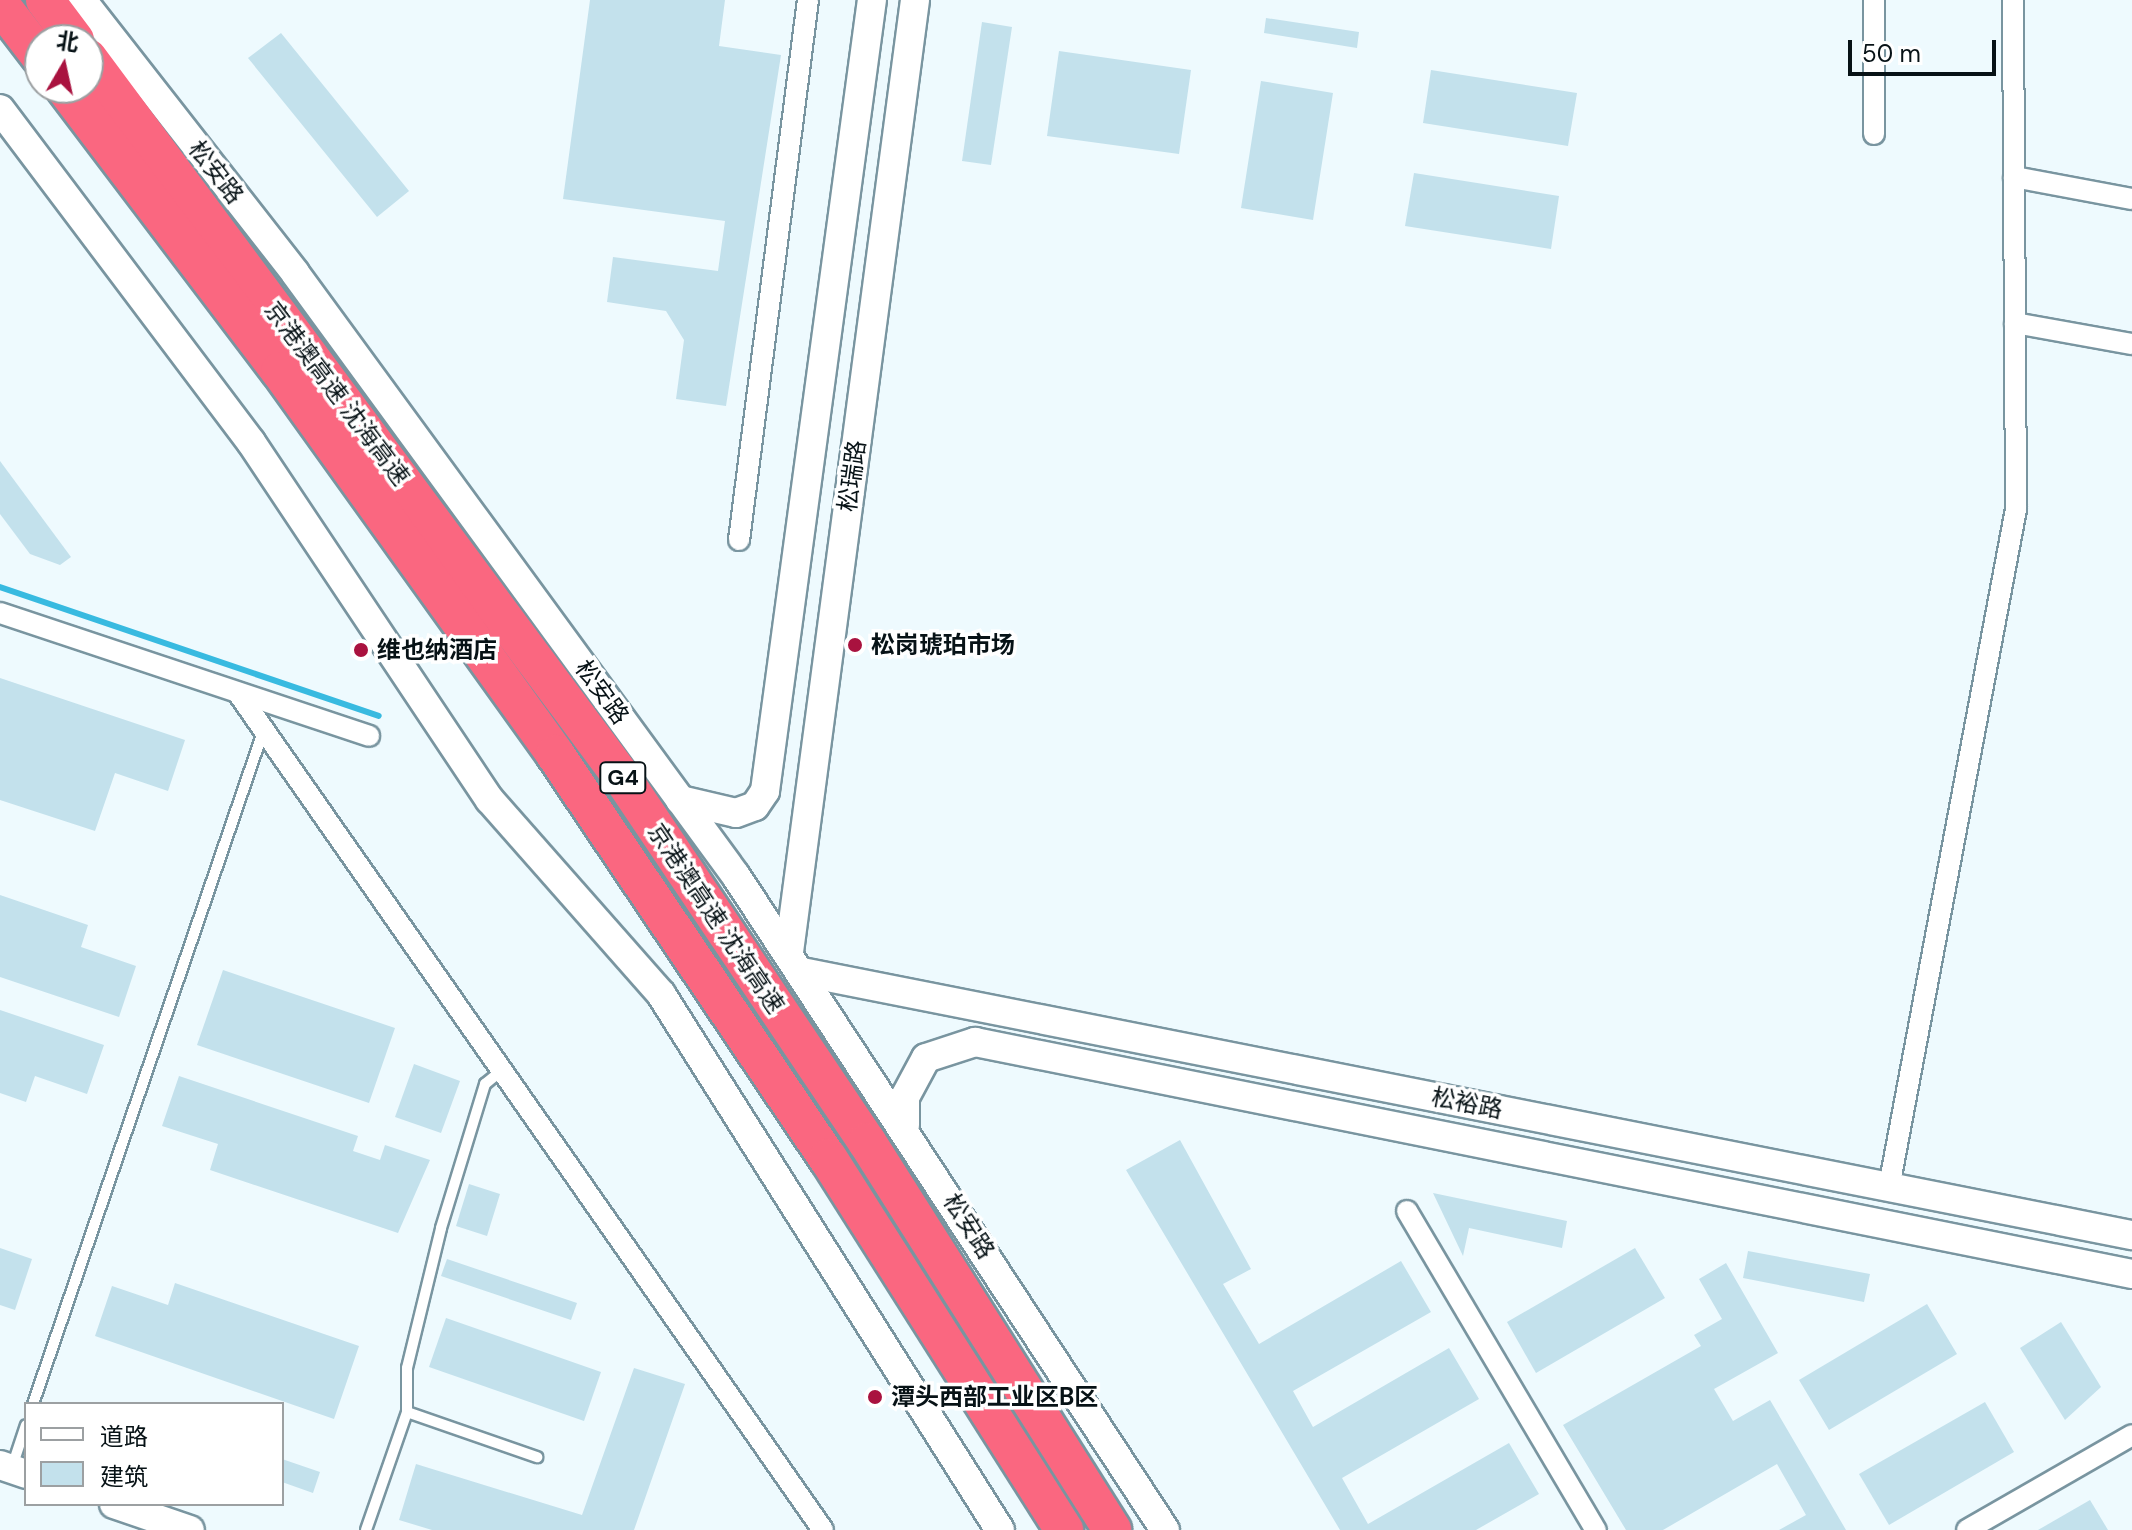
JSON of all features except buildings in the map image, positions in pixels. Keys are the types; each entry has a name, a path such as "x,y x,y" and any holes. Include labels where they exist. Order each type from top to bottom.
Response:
{"highway":[{"path":"45,0 63,24"},
{"path":"0,4 24,35"},
{"name":"京港澳高速 沈海高速","path":"104,80 623,779 867,1142 1112,1530"},
{"name":"京港澳高速 沈海高速","path":"77,104 280,371 555,754 828,1158 1064,1530"}],"street":[{"name":"松安路","path":"82,0 295,273 795,962 905,1125 1165,1530"},
{"path":"739,540 808,0"},
{"name":"松瑞路","path":"680,800 736,813 755,806 765,791 872,0"},
{"name":"松瑞路","path":"795,962 915,0"},
{"path":"1874,0 1874,134"},
{"path":"1889,1187 2016,509 2013,0"},
{"path":"0,109 251,442 490,800 661,994 1000,1530"},
{"path":"2014,177 2132,199"},
{"path":"2015,323 2132,344"},
{"path":"0,613 369,736"},
{"path":"238,693 823,1530"},
{"name":"松裕路","path":"795,962 2132,1235"},
{"name":"松裕路","path":"905,1125 905,1097 926,1058 975,1042 2132,1274"},
{"path":"1407,1211 1596,1530"},
{"path":"1967,1530 2132,1435"},
{"path":"120,1506 190,1530"}],"lane":[{"path":"34,1402 264,729"},
{"path":"366,1530 407,1412 407,1368 441,1228 485,1084 502,1070"},
{"path":"407,1412 537,1457"},
{"path":"12,1469 24,1431"}],"waterway":[{"path":"0,587 379,716"}],"place":[{"name":"松岗琥珀市场","path":"855,645"},
{"name":"维也纳酒店","path":"361,650"},
{"name":"潭头西部工业区B区","path":"875,1397"}]}
